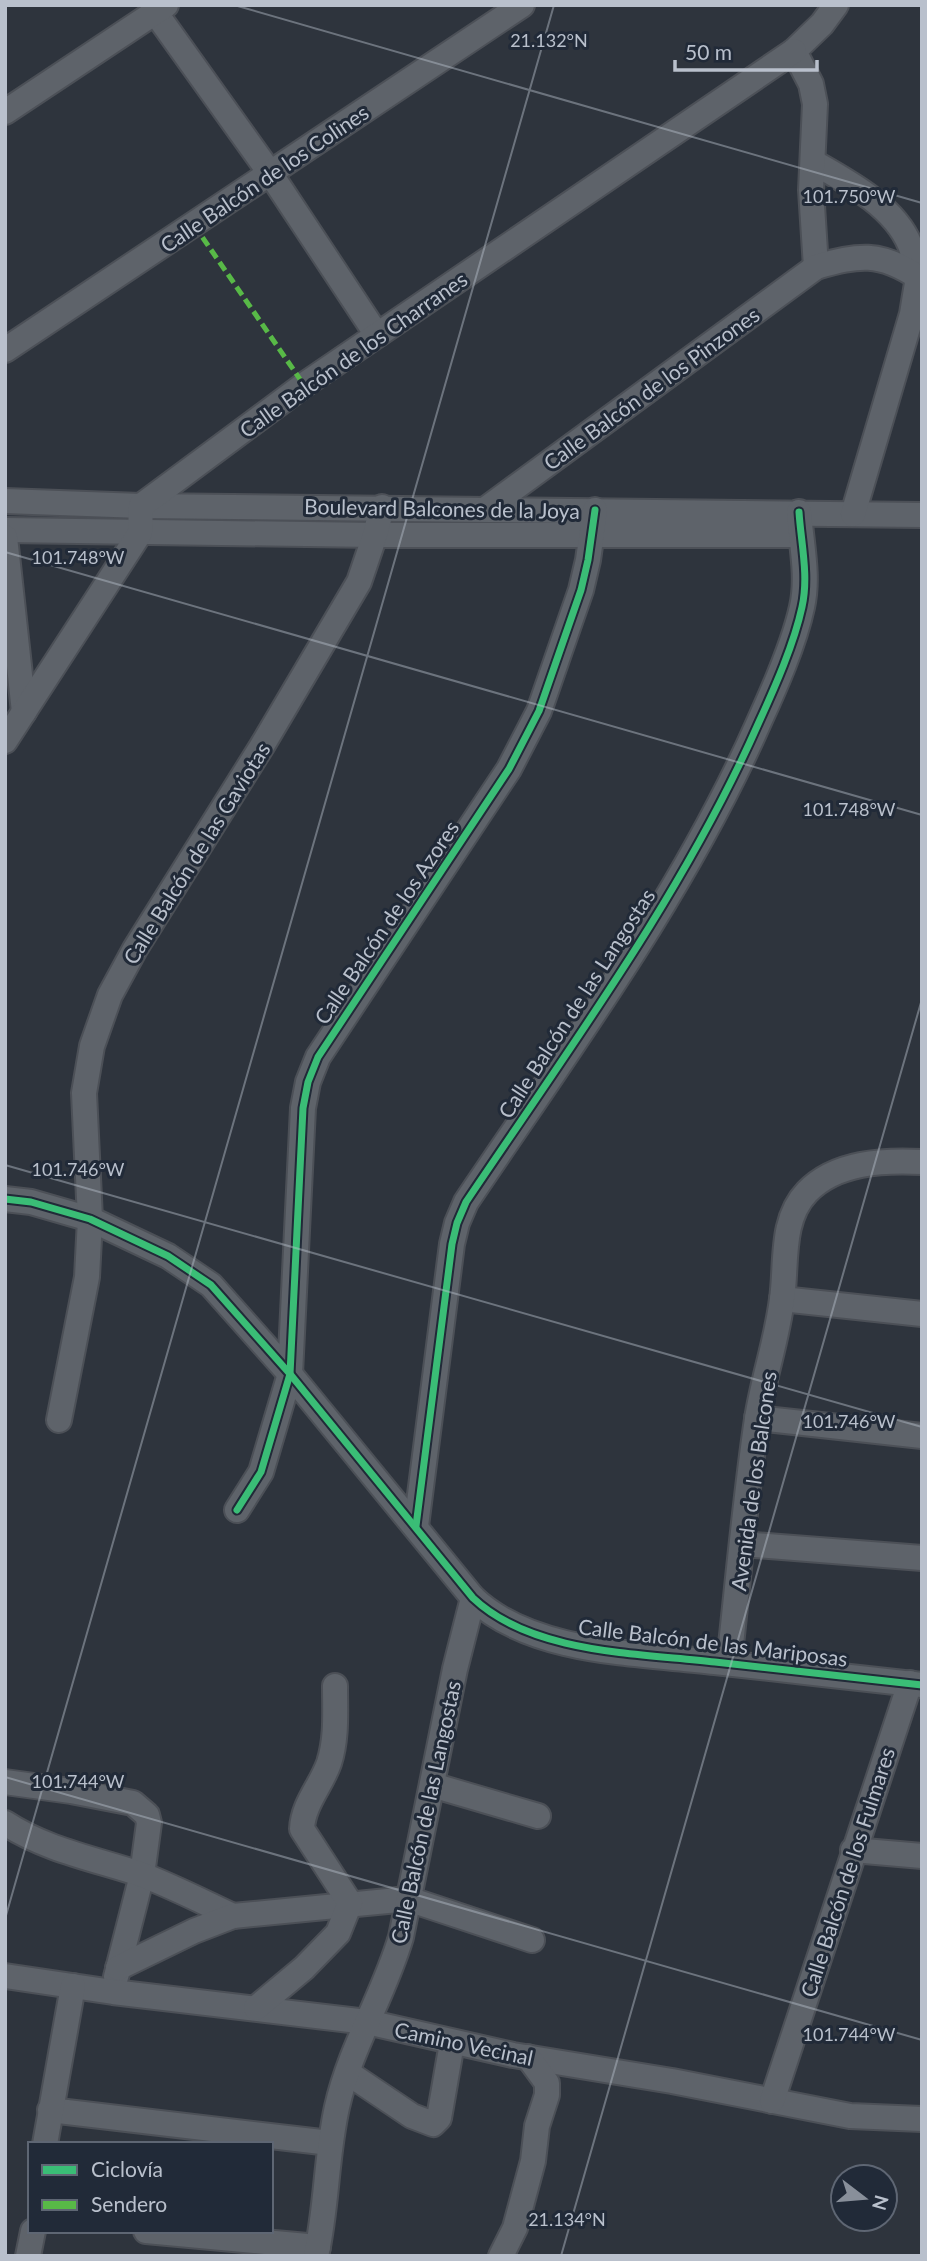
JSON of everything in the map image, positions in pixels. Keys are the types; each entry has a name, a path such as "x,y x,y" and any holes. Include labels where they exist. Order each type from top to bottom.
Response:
{"street":[{"name":"Calle Balcón de los Colines","path":"5,350 522,5"},
{"name":"Calle Balcón de los Charranes","path":"141,506 377,335 794,51 822,24 836,5"},
{"path":"5,112 161,9 377,335"},
{"path":"794,51 811,84 816,104 811,190 816,267 866,256 902,267 918,277"},
{"path":"813,162 845,180 877,204 900,227 911,246 918,277 912,314 853,514"},
{"name":"Calle Balcón de los Pinzones","path":"486,509 816,267"},
{"name":"Boulevard Balcones de la Joya","path":"5,501 141,506 595,510 800,524"},
{"path":"5,741 140,533 141,506"},
{"name":"Calle Balcón de las Gaviotas","path":"58,1420 87,1278 90,1219 84,1093 92,1046 110,995 359,582 382,507"},
{"name":"Calle Balcón de los Azores","path":"237,1510 261,1472 290,1374 303,1108 308,1082 318,1057 515,757 539,711 581,590 595,510"},
{"name":"Boulevard Balcones de la Joya","path":"5,530 592,536 800,524 853,514 922,515"},
{"name":"Calle Balcón de las Langostas","path":"415,1526 457,1223 466,1202 634,952 733,782 766,705 802,607 806,576 800,524"},
{"path":"5,537 24,712"},
{"name":"Avenida de los Balcones","path":"729,1663 757,1418 782,1299 790,1223 805,1194 822,1179 862,1165 890,1161 922,1162"},
{"name":"Calle Balcón de las Mariposas","path":"5,1199 31,1202 90,1219 168,1256 202,1278 223,1297 290,1374 473,1598 489,1613 509,1624 575,1644 916,1684"},
{"path":"782,1299 922,1314"},
{"path":"757,1418 922,1436"},
{"path":"743,1544 922,1558"},
{"name":"Calle Balcón de las Langostas","path":"317,2252 337,2105 367,2022 395,1957 455,1669 473,1598"},
{"name":"Calle Balcón de los Fulmares","path":"772,2101 853,1850 916,1684"},
{"path":"335,1686 333,1747 319,1787 305,1809 302,1829 350,1903"},
{"path":"5,1782 133,1803 147,1815 149,1823 142,1875 116,1980"},
{"path":"432,1785 538,1816"},
{"path":"5,1823 30,1837 74,1854 142,1875 233,1916"},
{"path":"853,1850 922,1856"},
{"path":"116,1980 194,1931 233,1916 350,1903 408,1899 532,1940"},
{"path":"256,2008 304,1968 338,1933 350,1903"},
{"name":"Camino Vecinal","path":"5,1976 73,1986 116,1980 256,2008 367,2022 452,2043 672,2081 850,2116 922,2119"},
{"path":"45,2142 73,1986"},
{"path":"348,2073 412,2116 433,2124 439,2118 452,2043"},
{"path":"500,2256 515,2228 533,2161 537,2126 547,2095 547,2083 528,2057"},
{"path":"50,2110 330,2143"},
{"path":"28,2256 33,2233"},
{"path":"162,2233 317,2252"}],"marked path":[{"path":"194,225 304,385"}],"cycle path":[{"path":"237,1510 261,1472 290,1374 303,1108 308,1082 318,1057 509,769 539,711 581,590 595,510"},
{"path":"416,1526 452,1244 457,1223 466,1202 585,1027 661,908 729,785 778,680 799,621 805,583 799,512"},
{"path":"5,1199 31,1202 90,1219 168,1256 211,1285 290,1374 473,1598 497,1616 525,1630 587,1648 922,1685"}]}
